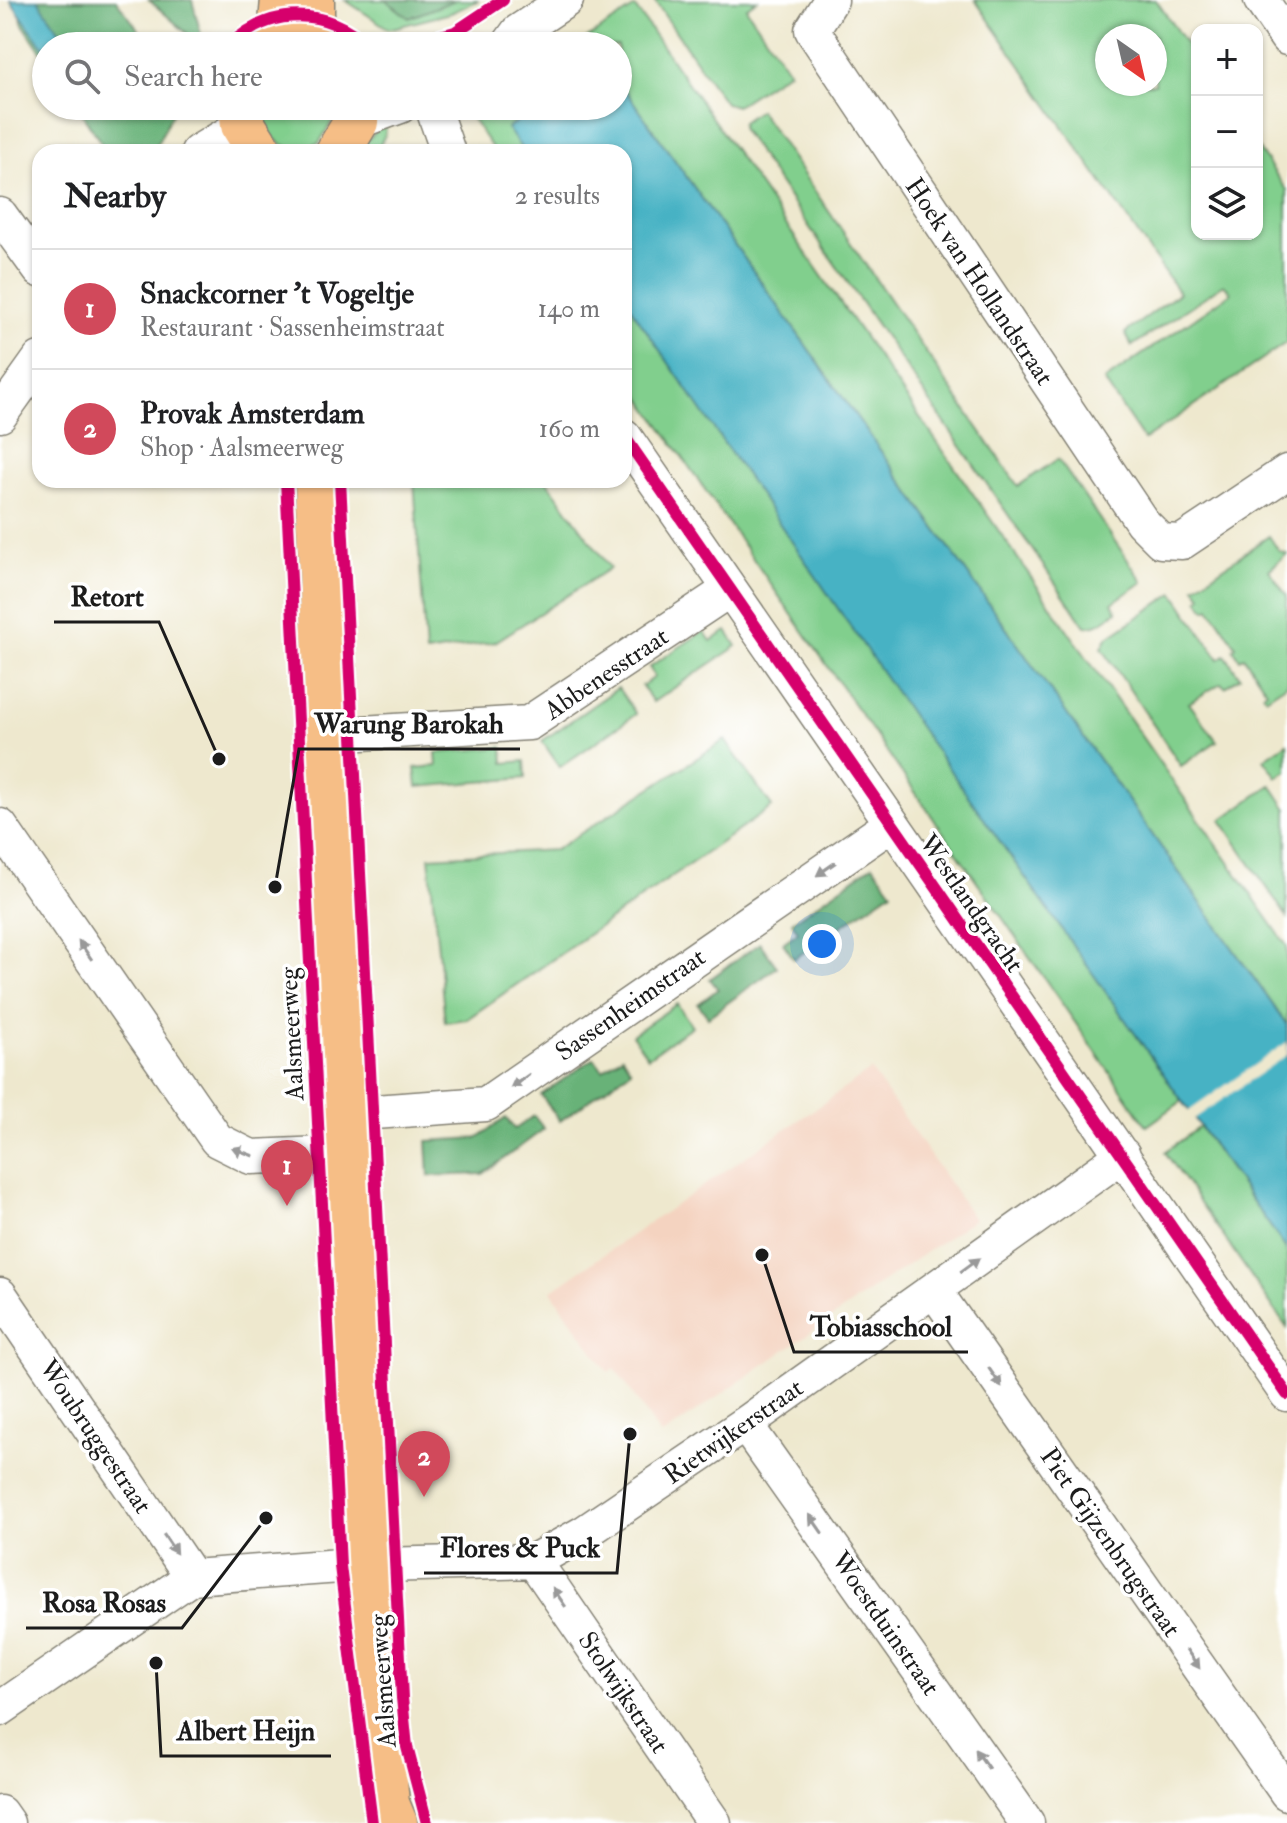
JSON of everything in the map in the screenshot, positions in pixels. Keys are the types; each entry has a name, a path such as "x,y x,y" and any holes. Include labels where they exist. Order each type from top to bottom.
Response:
{"main road":[{"path":"280,32 283,0"},
{"path":"312,0 316,32"},
{"name":"Aalsmeerweg","path":"317,488 367,1565 387,1804 395,1823"}],"street":[{"path":"523,32 566,0"},
{"name":"Hoek van Hollandstraat","path":"831,0 812,30 1142,522 1161,541 1182,542 1287,472"},
{"path":"1261,0 1287,38"},
{"path":"437,120 445,144"},
{"path":"227,144 252,137"},
{"path":"0,215 32,259"},
{"path":"0,413 32,370"},
{"name":"Westlandgracht","path":"632,448 890,825 1287,1394"},
{"name":"Abbenesstraat","path":"328,735 529,723 729,590"},
{"name":"Sassenheimstraat","path":"0,826 217,1140 251,1157 486,1104 890,825"},
{"name":"Rietwijkerstraat","path":"192,1577 367,1565 534,1561 584,1533 745,1424 1123,1155"},
{"name":"Piet Gijzenbrugstraat","path":"934,1290 1287,1793"},
{"name":"Woubruggestraat","path":"0,1295 192,1577"},
{"name":"Woestduinstraat","path":"745,1424 1027,1823"},
{"name":"Stolwijkstraat","path":"534,1561 714,1823"},
{"path":"1,1706 192,1577"},
{"path":"0,1813 7,1823"}],"shaded area":[{"path":"871,1070 974,1219 661,1436 615,1368 608,1372 551,1291"}],"green space":[{"path":"19,0 116,0 140,32 32,32 32,38 22,23"},
{"path":"149,0 192,0 200,32 185,32"},
{"path":"345,0 479,0 451,13 389,29"},
{"path":"386,0 455,0 409,18"},
{"path":"654,0 757,0 746,8 789,71 736,106 725,103"},
{"path":"975,0 1156,0 1191,51 1191,240 1263,240 1263,156 1287,190 1287,342 1144,440 1104,381 1231,293 1224,284 1132,346 1125,333 1179,293"},
{"path":"635,7 1287,946 1287,1025 632,100 632,32 597,32"},
{"path":"759,110 1018,486 1058,459 1143,582 1112,603 1117,611 1106,619 1085,626 741,128 742,122"},
{"path":"86,120 169,120 157,144 102,144"},
{"path":"265,120 333,120 316,144 283,144"},
{"path":"473,120 520,120 508,128 519,144 489,144"},
{"path":"387,121 380,144 363,144"},
{"path":"632,310 1182,1101 1147,1126 632,385"},
{"path":"415,488 552,488 610,568 495,642 426,653"},
{"path":"1269,536 1279,551 1287,554 1269,570 1287,596 1287,684 1266,698 1263,694 1267,691 1244,657 1240,659 1233,649 1236,646 1210,608 1206,610 1199,599 1202,596 1195,587"},
{"path":"1174,593 1219,659 1225,655 1240,677 1225,687 1221,683 1189,703 1217,741 1181,766 1102,648 1107,638"},
{"path":"704,631 711,641 727,631 737,646 653,702 642,686 655,677 649,667"},
{"path":"618,688 636,714 560,767 542,741"},
{"path":"725,740 772,807 467,1019 445,1022 429,857 555,850"},
{"path":"1287,743 1287,771 1277,777 1264,759"},
{"path":"503,747 504,763 525,761 526,778 417,787 415,768 437,766 436,753"},
{"path":"1271,785 1287,809 1287,917 1221,820"},
{"path":"873,865 892,891 794,959 783,943 798,932 792,922"},
{"path":"760,943 777,967 708,1017 698,1004 718,989 710,979"},
{"path":"677,1004 692,1026 648,1057 632,1035"},
{"path":"622,1056 631,1070 560,1121 541,1095 594,1058 603,1070"},
{"path":"534,1116 544,1129 483,1174 429,1176 427,1141 477,1138 506,1118 515,1129"},
{"path":"1200,1127 1287,1250 1287,1328 1165,1152"}],"water":[{"path":"10,0 38,0 60,32 33,32"},
{"path":"632,100 1287,1025 1287,1250 923,732 632,310 632,144 518,144 507,128 519,120 632,120"}],"pier":[{"path":"1287,1042 1287,1055 1191,1121 1186,1113"}],"cycle path":[{"path":"455,32 503,0"},
{"path":"247,32 280,18 298,16 317,18 350,32"},
{"path":"632,448 1287,1394"},
{"path":"286,488 340,1566 372,1823"},
{"path":"340,488 402,1698 407,1747 427,1823"}],"place":[{"name":"Retort","path":"219,759"},
{"name":"Warung Barokah","path":"275,887"},
{"name":"Snackcorner 't Vogeltje","path":"287,1206"},
{"name":"Tobiasschool","path":"762,1255"},
{"name":"Flores & Puck","path":"630,1434"},
{"name":"Provak Amsterdam","path":"424,1497"},
{"name":"Rosa Rosas","path":"266,1518"},
{"name":"Albert Heijn","path":"156,1663"}]}
